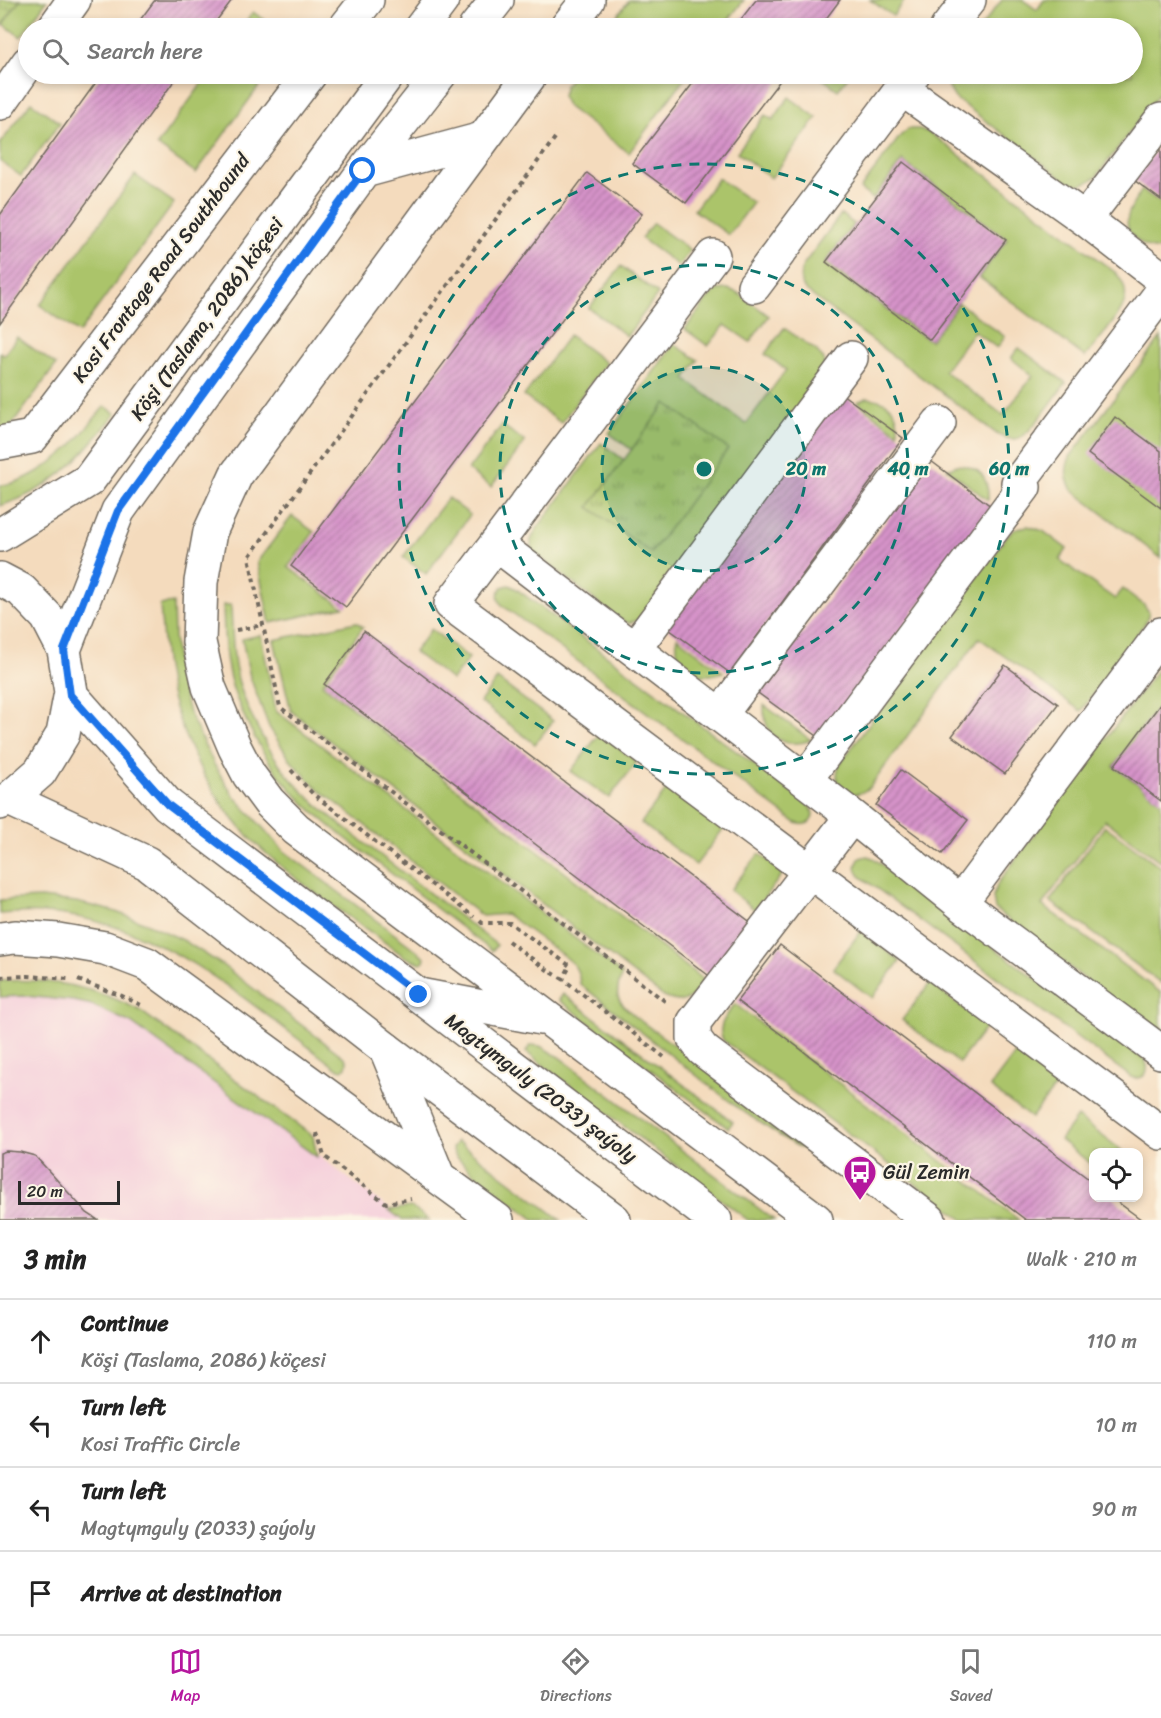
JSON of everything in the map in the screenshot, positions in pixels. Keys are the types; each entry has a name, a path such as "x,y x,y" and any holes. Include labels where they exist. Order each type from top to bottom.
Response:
{"street":[{"path":"61,18 74,0"},
{"path":"353,18 367,0"},
{"path":"428,18 442,0"},
{"path":"483,18 497,0"},
{"path":"574,18 588,0"},
{"path":"955,18 969,0"},
{"path":"0,103 18,77"},
{"name":"Kosi Frontage Road Southbound","path":"0,443 32,437 302,84"},
{"name":"Köşi (Taslama, 2086) köçesi","path":"0,535 89,480 381,84"},
{"name":"Köşi (Taslama, 2086) köçesi","path":"64,650 118,511 363,171 432,84"},
{"path":"524,84 236,475 210,532 201,582 199,642 209,687 222,722 249,775 269,802 296,830 816,1220"},
{"path":"754,286 905,84"},
{"path":"911,84 1161,278"},
{"path":"1085,219 1161,120"},
{"path":"363,171 483,139"},
{"path":"713,256 451,604 1161,1133"},
{"path":"806,780 1161,293"},
{"path":"634,649 851,358"},
{"path":"720,715 939,423"},
{"path":"496,544 806,780 960,903 1161,1052"},
{"path":"0,579 21,590 47,617 64,650 70,695 63,734 40,772 5,801 147,863 386,1049 614,1220"},
{"path":"960,903 1161,634"},
{"name":"Magtymguly (2033) şaýoly","path":"70,695 168,805 715,1220"},
{"path":"852,816 694,1022 694,1038 704,1050 929,1220"},
{"path":"0,939 15,937 48,939 105,948 147,964 497,1220"},
{"path":"419,995 549,1019"},
{"path":"386,1049 438,1176"}],"path":[{"path":"235,623 236,639"},
{"path":"236,630 263,625"},
{"path":"286,764 313,794 483,923 510,923 570,966 562,979"},
{"path":"508,941 664,1057"},
{"path":"0,977 28,976 77,980 142,1005"},
{"path":"309,1127 318,1133 324,1156 386,1203 412,1199"}],"shaded area":[{"path":"36,987 137,1019 404,1220 0,1220 0,988"}],"green space":[{"path":"0,0 20,0 0,28"},
{"path":"20,0 47,0 34,18 18,18 18,35 3,24"},
{"path":"629,0 744,0 730,18 616,18"},
{"path":"870,0 905,0 893,16"},
{"path":"1002,0 1023,0 1037,10 1044,0 1161,0 1161,91 1096,177 1081,184 1065,180 955,98 949,84 1143,84 1143,18 988,18"},
{"path":"253,12 261,18 248,18"},
{"path":"202,84 261,84 196,173 157,145"},
{"path":"681,84 629,153 568,107 562,96 565,85"},
{"path":"830,84 842,84 838,90"},
{"path":"789,97 817,118 771,178 737,152 765,115 773,120"},
{"path":"31,102 60,123 21,176 0,161 0,144"},
{"path":"909,129 920,129 930,133 1116,273 1125,288 1123,305 1114,321 1085,357 979,277 1007,239 902,161 873,199 860,189 901,135"},
{"path":"135,175 174,203 79,333 40,305"},
{"path":"718,178 753,203 729,235 694,210"},
{"path":"1142,190 1161,203 1160,250 1143,245 1128,229 1130,209"},
{"path":"841,214 854,224 825,263 930,341 959,303 1005,337 997,348 974,331 944,371 1003,415 1033,376 1011,358 1019,348 1066,383 1037,422 1024,435 1013,439 997,434 805,290 800,277 804,264"},
{"path":"653,223 690,250 679,266 641,238"},
{"path":"621,266 658,294 627,336 589,308"},
{"path":"728,289 738,293 769,316 750,342 725,325 708,346 685,329 709,297 717,290"},
{"path":"784,328 817,351 824,360 825,372 639,620 628,623 619,619 531,550 531,540 601,443 624,460 589,507 632,450 609,433 674,344 698,360 685,379 746,424 786,370 765,354"},
{"path":"569,335 606,363 561,423 524,396"},
{"path":"17,337 56,365 4,436 0,433 0,352 4,355"},
{"path":"1161,337 1161,558 1072,490 1066,474 1070,457"},
{"path":"867,398 882,401 892,407 897,418 898,433 857,402"},
{"path":"666,403 728,449 651,553 589,507"},
{"path":"105,406 116,414 66,470 37,490 0,506 0,485 28,477 56,459"},
{"path":"502,425 525,442 491,487 468,470"},
{"path":"957,465 972,468 982,474 987,485 988,500 947,469"},
{"path":"448,498 470,515 426,574 403,557"},
{"path":"292,516 314,532 288,567 343,607 270,623 257,562"},
{"path":"1028,526 1043,531 1067,549 1060,560 1115,599 1123,589 1144,605 1149,612 1146,622 1081,711 979,638 870,787 856,794 844,791 838,781 839,765 1007,536 1017,528"},
{"path":"509,585 809,805 813,817 809,823 796,823 502,605 498,598 499,592 502,587"},
{"path":"173,603 178,672 189,713 215,766 233,795 284,851 425,957 424,961 421,963 405,957 288,872 253,841 229,814 191,750 170,690 160,605"},
{"path":"223,605 231,605 235,665 243,695 256,726 273,755 292,780 336,821 497,945 492,951 331,827 281,778 253,734 234,691 226,654"},
{"path":"356,622 363,627 322,684 705,981 692,996 683,1001 664,997 291,711 274,640"},
{"path":"431,629 469,658 452,680 414,652"},
{"path":"261,635 276,711 622,974 618,990 619,1000 638,1019 916,1220 826,1161 788,1141 738,1108 580,984 576,968 564,956 506,914 482,916 317,788 291,761 269,727 250,677 242,639"},
{"path":"677,637 723,672 703,675 688,670 679,657"},
{"path":"1161,665 1161,703 1114,766 1161,801 1161,862 1105,820 1042,905 1161,993 1161,1038 995,909 993,896 998,883"},
{"path":"497,679 553,721 535,744 480,702"},
{"path":"764,705 811,740 791,743 776,738 767,725"},
{"path":"600,733 637,762 609,798 571,771"},
{"path":"669,786 724,828 696,865 641,823"},
{"path":"1105,826 1161,867 1161,983 1050,901"},
{"path":"759,854 784,872 755,910 730,890"},
{"path":"867,856 873,858 1144,1059 1147,1067 1145,1074 1140,1078 1131,1077 860,876 856,869 857,863 860,858"},
{"path":"41,898 76,902 113,911 183,940 221,964 345,1058 346,1067 342,1070 336,1068 221,982 182,957 140,936 96,921 50,913 0,914 0,900"},
{"path":"861,931 900,961 872,998 833,968"},
{"path":"0,981 37,981 72,986 105,995 139,1010 313,1136 317,1157 131,1023 92,1005 74,1001 26,996 0,997"},
{"path":"930,983 987,1026 959,1063 902,1020"},
{"path":"563,994 733,1122 728,1128 559,1000"},
{"path":"735,1004 1019,1220 964,1220 723,1040 722,1025"},
{"path":"531,1045 540,1046 559,1057 774,1220 748,1220 526,1052"},
{"path":"1018,1050 1060,1081 1031,1118 990,1087"},
{"path":"1077,1117 1119,1148 1089,1148 1089,1162 1060,1140"},
{"path":"457,1141 561,1220 535,1220 471,1171 456,1156 452,1148"},
{"path":"411,1207 429,1220 402,1220 389,1210"}],"building":[{"path":"155,0 232,0 218,18 142,18"},
{"path":"756,0 840,0 826,18 742,18"},
{"path":"95,84 172,84 0,323 0,215"},
{"path":"692,84 777,84 686,203 632,163"},
{"path":"1161,144 1161,200 1134,180"},
{"path":"903,162 1006,240 930,340 826,262"},
{"path":"587,173 642,214 346,607 291,566"},
{"path":"839,392 903,438 730,673 666,627"},
{"path":"1115,417 1161,451 1161,508 1088,454"},
{"path":"931,461 992,507 820,738 758,693"},
{"path":"364,631 753,924 712,978 324,684"},
{"path":"1005,665 1058,704 1005,774 952,736"},
{"path":"1161,703 1161,801 1114,766"},
{"path":"901,770 968,820 942,854 876,805"},
{"path":"780,945 1089,1179 1089,1202 1117,1202 1142,1220 1026,1220 737,1001"},
{"path":"6,1151 35,1156 87,1213 98,1220 0,1220 0,1153"}],"place":[{"name":"Gül Zemin","path":"860,1201"}],"route":[{"path":"363,171 118,511 64,650 70,695 168,805 419,995"}]}
